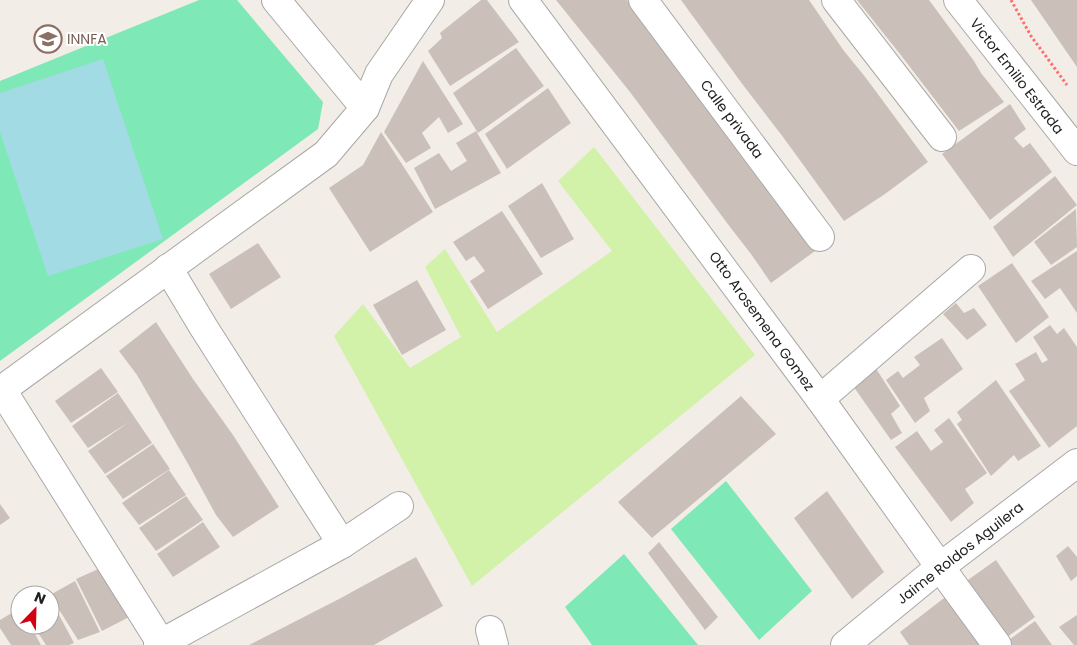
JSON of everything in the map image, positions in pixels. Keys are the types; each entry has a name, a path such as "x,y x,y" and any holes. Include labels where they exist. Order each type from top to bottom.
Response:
{"street":[{"path":"276,0 365,108"},
{"path":"399,506 342,544 159,644 1,390 326,154 365,108 379,74 430,0"},
{"name":"Otto Arosemena Gomez","path":"523,0 820,400 997,645"},
{"name":"Calle privada","path":"643,0 820,237"},
{"path":"836,0 942,137"},
{"name":"Victor Emilio Estrada","path":"958,0 1077,151"},
{"path":"168,268 342,544"},
{"path":"820,400 971,269"},
{"name":"Jaime Roldos Aguilera","path":"845,645 940,567 1077,463"}],"path":[{"path":"1011,0 1031,36 1071,90"}],"green space":[{"path":"199,0 237,0 323,102 318,129 0,361 0,81"},
{"path":"594,147 755,355 472,586 334,336 363,304 410,368 461,337 425,267 445,249 497,332 612,251 558,181"},
{"path":"726,481 812,591 759,640 671,529"},
{"path":"624,554 698,645 592,645 565,607"}],"water":[{"path":"103,59 163,239 48,276 0,132 0,93"}],"building":[{"path":"481,0 487,0 519,42 450,86 428,51 442,38 440,33"},
{"path":"556,0 627,0 772,198 815,251 771,283 630,92"},
{"path":"681,0 809,0 844,51 928,162 844,221"},
{"path":"857,0 929,0 1004,102 959,131"},
{"path":"1031,0 1077,0 1077,67"},
{"path":"516,48 544,86 478,133 453,93"},
{"path":"423,61 463,124 448,133 439,117 422,133 431,148 406,163 384,132"},
{"path":"548,88 571,123 507,169 485,134"},
{"path":"1010,104 1026,129 1014,138 1023,148 1030,143 1052,172 990,220 942,154"},
{"path":"476,131 501,173 435,209 414,168 439,153 451,171 467,161 456,143"},
{"path":"381,132 433,212 370,252 329,188 363,165"},
{"path":"1055,176 1077,205 1013,257 993,227"},
{"path":"542,183 574,239 541,258 508,206"},
{"path":"1076,209 1077,247 1051,265 1034,242"},
{"path":"502,211 543,274 488,309 470,281 485,271 474,256 466,261 453,242"},
{"path":"258,243 281,277 231,309 209,274"},
{"path":"1077,251 1077,313 1060,288 1045,299 1031,281"},
{"path":"1012,263 1049,317 1016,343 978,286"},
{"path":"417,280 446,330 402,355 373,305"},
{"path":"956,303 964,313 974,308 987,325 967,340 943,314"},
{"path":"156,322 193,379 233,435 279,507 233,537 216,515 137,375 119,351"},
{"path":"1050,325 1057,334 1064,328 1077,347 1077,426 1049,448 1009,391 1025,380 1015,364 1036,352 1042,363 1048,360 1033,337"},
{"path":"942,338 963,369 924,398 930,411 915,423 886,380 898,371 903,378 920,365 914,357"},
{"path":"875,367 900,406 891,414 902,433 891,440 851,383"},
{"path":"101,368 118,392 71,423 55,401"},
{"path":"996,380 1041,446 1018,461 1014,455 991,476 957,424 962,420 957,412"},
{"path":"118,393 152,443 105,474 88,451 129,422 88,448 72,426"},
{"path":"741,396 776,434 652,538 618,502"},
{"path":"949,418 987,473 965,489 974,503 951,522 895,447 917,431 931,451 943,442 934,430"},
{"path":"153,444 170,469 123,499 106,476"},
{"path":"169,470 186,495 139,525 122,503"},
{"path":"827,491 884,572 852,599 794,518"},
{"path":"186,496 203,520 156,551 139,528"},
{"path":"0,504 10,518 0,525"},
{"path":"203,522 220,547 173,577 157,554"},
{"path":"659,542 718,617 705,630 648,553"},
{"path":"1068,546 1077,557 1077,576 1071,581 1056,556"},
{"path":"416,557 443,606 374,645 249,645 339,599"},
{"path":"996,560 1035,617 1003,640 965,582"},
{"path":"103,567 131,616 102,631 76,579"},
{"path":"75,581 100,632 78,640 60,611 60,589"},
{"path":"948,595 989,645 909,645 900,632"},
{"path":"10,614 10,635 36,635 41,645 11,645 0,628 0,620"},
{"path":"1077,615 1077,645 1074,645 1059,627"},
{"path":"60,617 74,643 69,645 46,645 40,635 60,635"},
{"path":"1035,621 1052,645 1008,645 1006,642"}],"place":[{"name":"INNFA","path":"48,39"}]}
